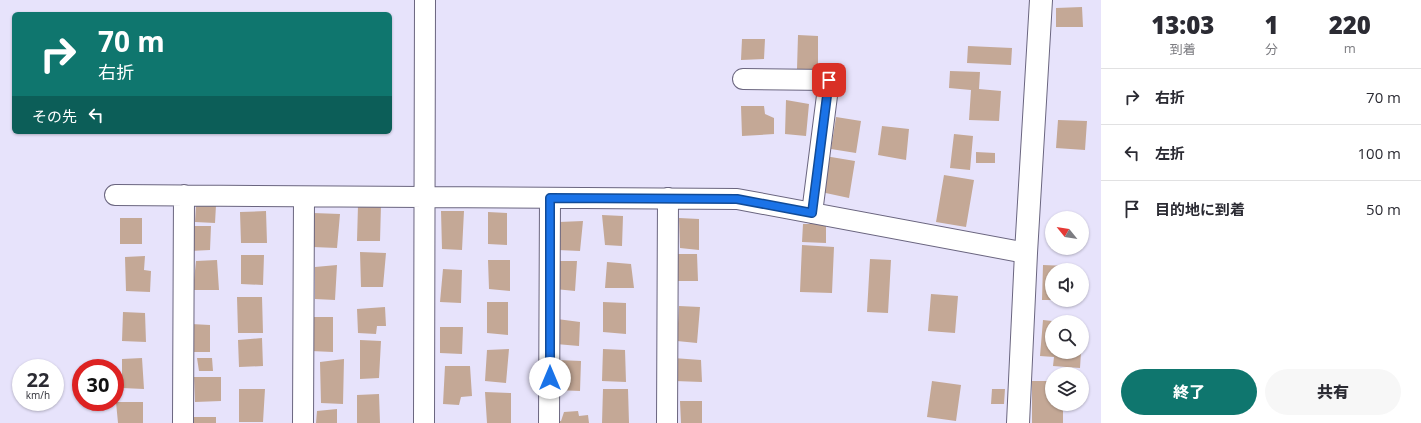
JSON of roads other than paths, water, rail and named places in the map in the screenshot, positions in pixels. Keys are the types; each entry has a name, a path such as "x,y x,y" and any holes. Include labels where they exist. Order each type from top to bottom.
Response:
{"street":[{"path":"424,423 425,0"},
{"path":"1018,423 1026,253 1041,0"},
{"path":"743,78 829,80 812,213"},
{"path":"115,195 737,199 1026,253"},
{"path":"183,423 184,196"},
{"path":"303,423 304,197"},
{"path":"550,198 550,423"},
{"path":"667,423 668,198"}]}
